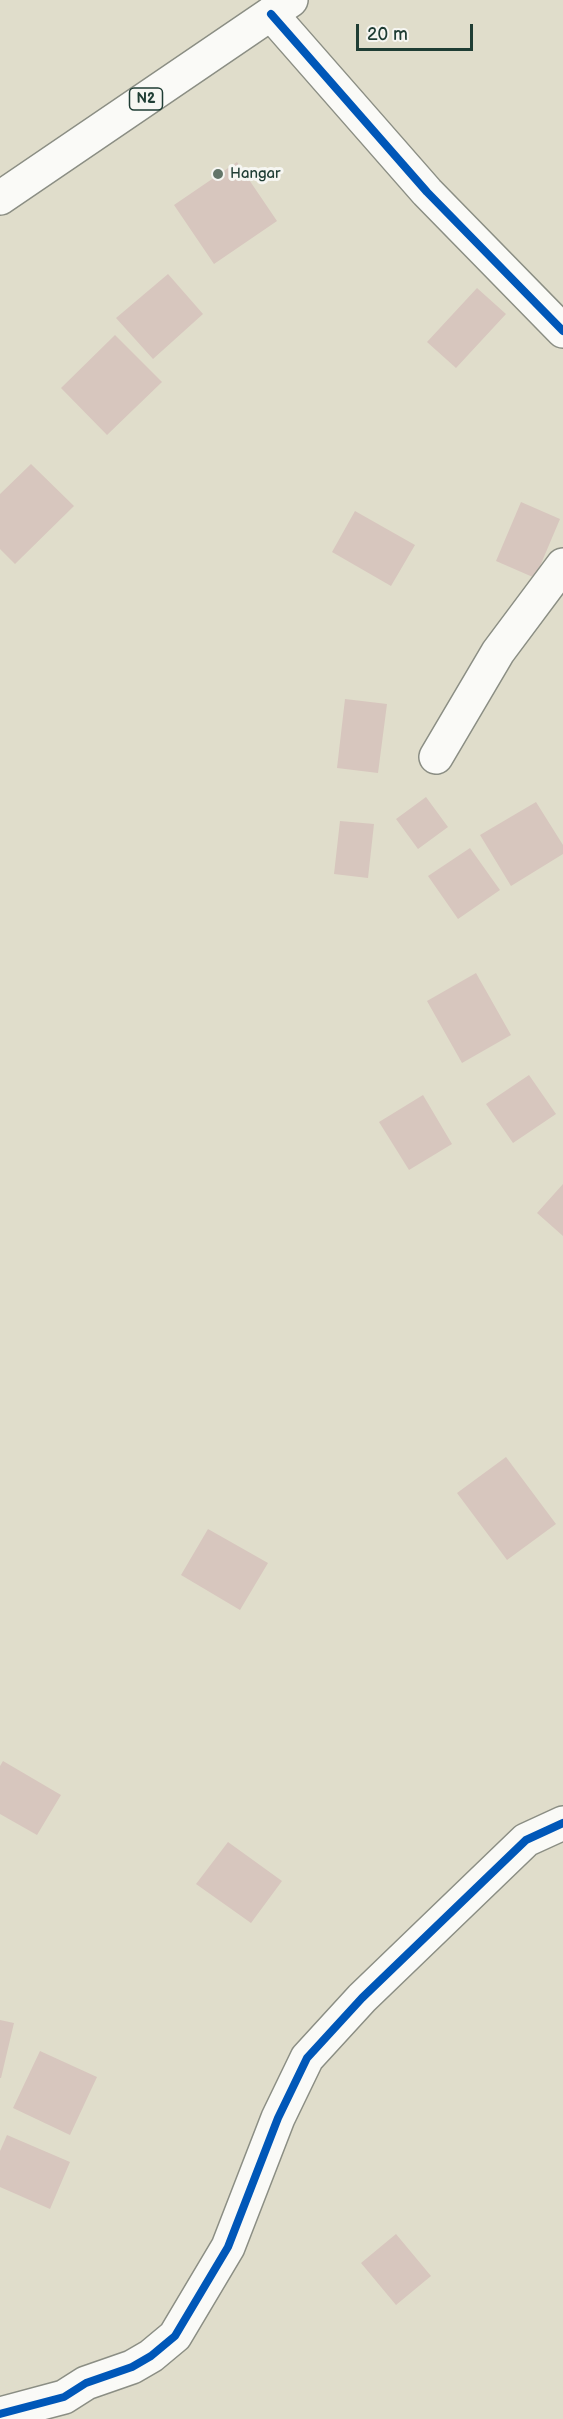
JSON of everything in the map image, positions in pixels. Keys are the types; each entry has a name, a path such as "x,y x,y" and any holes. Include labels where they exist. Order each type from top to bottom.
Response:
{"main road":[{"name":"N2","path":"0,198 281,7"},
{"path":"281,7 426,192 563,331"},
{"path":"436,757 498,652 563,565"},
{"path":"0,2414 55,2408 86,2383 132,2367 151,2356 175,2336 228,2247 278,2118 307,2058 362,1998 526,1840 563,1823"}],"building":[{"path":"237,162 277,221 214,264 174,205"},
{"path":"168,274 203,314 153,359 116,318"},
{"path":"477,288 506,314 456,368 427,342"},
{"path":"115,335 162,382 107,435 61,388"},
{"path":"31,464 74,506 15,564 0,549 0,494"},
{"path":"521,502 560,519 535,578 496,561"},
{"path":"355,511 415,545 391,586 332,552"},
{"path":"345,699 387,704 378,773 337,768"},
{"path":"426,797 448,827 418,849 396,819"},
{"path":"536,802 563,845 563,854 511,886 480,835"},
{"path":"340,821 374,824 368,878 334,874"},
{"path":"470,848 500,890 458,919 428,876"},
{"path":"476,973 511,1035 462,1063 427,1001"},
{"path":"529,1075 556,1114 513,1143 486,1104"},
{"path":"423,1095 452,1144 409,1170 379,1122"},
{"path":"563,1184 563,1236 537,1213"},
{"path":"506,1457 556,1524 507,1560 457,1493"},
{"path":"208,1529 268,1563 240,1610 181,1575"},
{"path":"3,1761 61,1795 37,1835 0,1814 0,1766"},
{"path":"228,1842 282,1881 251,1923 196,1884"},
{"path":"0,2020 14,2023 1,2078 0,2078"},
{"path":"40,2051 97,2077 70,2135 13,2108"},
{"path":"7,2135 70,2162 50,2209 0,2187 0,2151"},
{"path":"396,2234 431,2276 396,2305 361,2263"}],"cycle path":[{"path":"271,14 427,192 563,331"},
{"path":"0,2414 64,2397 86,2383 132,2367 151,2356 175,2336 228,2247 278,2118 307,2058 362,1998 526,1840 563,1823"}],"place":[{"name":"Hangar","path":"218,174"}]}
